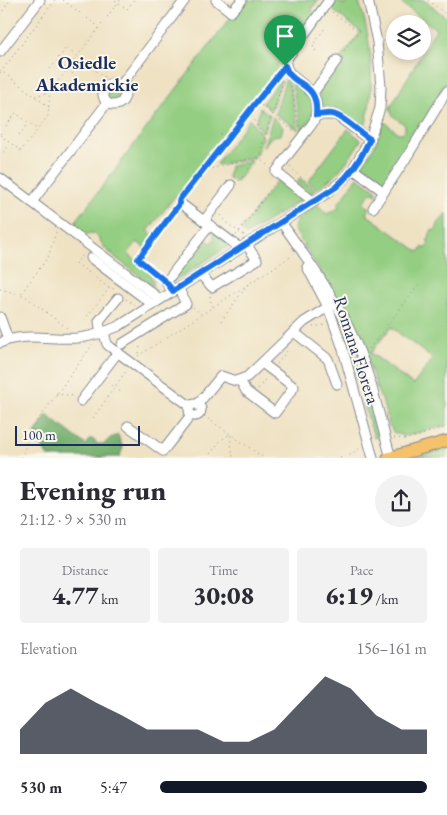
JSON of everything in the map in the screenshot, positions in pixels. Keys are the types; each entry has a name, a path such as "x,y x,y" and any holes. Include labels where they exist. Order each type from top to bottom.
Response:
{"main road":[{"path":"390,457 447,441"}],"street":[{"path":"0,52 40,0"},
{"path":"32,202 105,100 104,90 107,85 116,84 185,0"},
{"path":"216,0 231,12 242,0"},
{"path":"0,317 4,341 28,338 77,338 103,333 118,326 200,274 244,243 282,222 336,187 353,169 370,139 380,108 381,86 377,42 373,16 368,0"},
{"path":"314,202 278,174 285,159 313,122 316,115 316,103 313,93 286,68 287,57 328,3"},
{"path":"313,93 337,60"},
{"path":"105,100 117,105 123,100 125,92 116,84"},
{"path":"373,208 447,91"},
{"path":"316,115 336,115 370,139"},
{"path":"353,169 384,192"},
{"path":"0,178 156,302"},
{"path":"78,398 100,376 120,348 186,304 176,289 166,282 207,223 215,206 231,185"},
{"path":"180,203 231,242 244,243"},
{"name":"Romana Florera","path":"282,222 303,255 328,307 362,358 390,457"},
{"path":"200,274 212,287 256,260 244,243"},
{"path":"91,258 156,302"},
{"path":"118,298 99,321 107,344 120,348 132,363 195,410"},
{"path":"128,426 164,451 221,376 240,380 247,377 328,307"},
{"name":"Romana Florera","path":"328,307 342,346 373,458"},
{"path":"297,334 328,359 337,384"},
{"path":"240,380 246,391 275,413 294,387 262,363"}],"path":[{"path":"0,15 10,0"},
{"path":"50,107 0,71 55,0"},
{"path":"63,0 99,27"},
{"path":"115,0 127,9 134,0"},
{"path":"38,130 16,113 0,134 21,151 38,130 48,116 50,92 120,0"},
{"path":"428,0 447,15"},
{"path":"328,3 358,31 337,60"},
{"path":"313,48 325,28"},
{"path":"310,46 316,51"},
{"path":"50,69 66,48 116,84"},
{"path":"56,61 105,100"},
{"path":"166,282 138,259 202,171 286,68"},
{"path":"231,185 234,187 258,157 286,68"},
{"path":"74,84 78,78"},
{"path":"291,87 302,137"},
{"path":"35,96 50,92"},
{"path":"257,102 302,137"},
{"path":"249,112 265,137"},
{"path":"19,135 29,123"},
{"path":"220,134 227,140"},
{"path":"0,156 10,143"},
{"path":"202,171 258,157"},
{"path":"231,242 278,174 258,157"},
{"path":"285,159 295,172 316,190"},
{"path":"215,206 225,222 239,231 244,243"},
{"path":"20,295 48,257 59,223"},
{"path":"92,418 140,354 290,257"},
{"path":"80,258 76,264 109,288"},
{"path":"151,269 156,287"},
{"path":"221,321 250,282"},
{"path":"362,358 420,283"},
{"path":"0,290 25,296 67,328"},
{"path":"211,302 213,306"},
{"path":"196,309 201,314"},
{"path":"297,334 327,324"},
{"path":"22,458 30,431 93,343"},
{"path":"258,389 288,350"},
{"path":"100,376 121,392"},
{"path":"56,394 78,398"},
{"path":"195,410 264,458"},
{"path":"391,438 406,438 447,427"},
{"path":"207,458 221,440 230,434"},
{"path":"230,434 233,458"},
{"path":"399,438 400,444"},
{"path":"340,458 350,455 362,447"},
{"path":"356,451 358,456"}],"green space":[{"path":"244,0 319,0 312,8 314,19 277,66 280,69 180,198 175,196 148,231 154,236 145,248 137,242 128,254 150,272 154,287 112,255 112,252 107,251 94,233 85,234 73,225"},
{"path":"347,0 358,0 370,48 370,102 363,133 327,106 322,106 319,110 319,91 339,60 361,32 330,8 337,1 345,5 348,2"},
{"path":"397,0 424,0 447,18 447,82 404,156 385,182 362,166 375,145 383,123 386,123 398,133 402,133 405,130 405,125 393,116 390,108 418,60 431,60 431,38 436,29 431,25 431,15 417,15"},
{"path":"286,78 288,79 299,130 275,114"},
{"path":"280,80 281,82 271,110 262,103"},
{"path":"291,80 311,97 313,118 302,130"},
{"path":"118,88 119,99 109,100 107,90"},
{"path":"260,108 270,115 263,132 256,122"},
{"path":"273,117 283,127 281,135 272,136 263,147"},
{"path":"250,119 263,137 255,157 217,165 216,164"},
{"path":"348,129 361,140 342,167 317,189 308,182"},
{"path":"252,162 236,182 228,178 230,166"},
{"path":"358,177 376,190 377,193 376,195 371,192 363,203 370,208 366,214 419,252 423,247 426,249 429,243 427,241 430,237 429,235 447,213 447,425 405,436 394,433 388,423 382,399 363,347 343,308 294,229 300,217 318,205 327,214 339,208 338,204","holes":["391,327 433,359 413,385 371,353"]},
{"path":"279,178 305,197 246,235 241,230"},
{"path":"300,178 315,191 309,194 297,184"},
{"path":"215,233 231,245 172,282 204,238 211,243 215,238 213,236"},
{"path":"345,332 367,390 379,437 374,438 344,336"},
{"path":"47,415 86,445 91,438 98,444 104,444 110,438 118,435 123,448 121,457 48,457 35,434"},
{"path":"447,449 447,457 416,457"}],"district":[{"name":"Osiedle Akademickie","path":"87,73"}],"route":[{"path":"285,66 287,71 313,93 316,103 316,115 333,114 339,117 370,139 366,149 350,173 336,187 173,291 166,282 138,259 180,203 180,199 285,66"}]}
